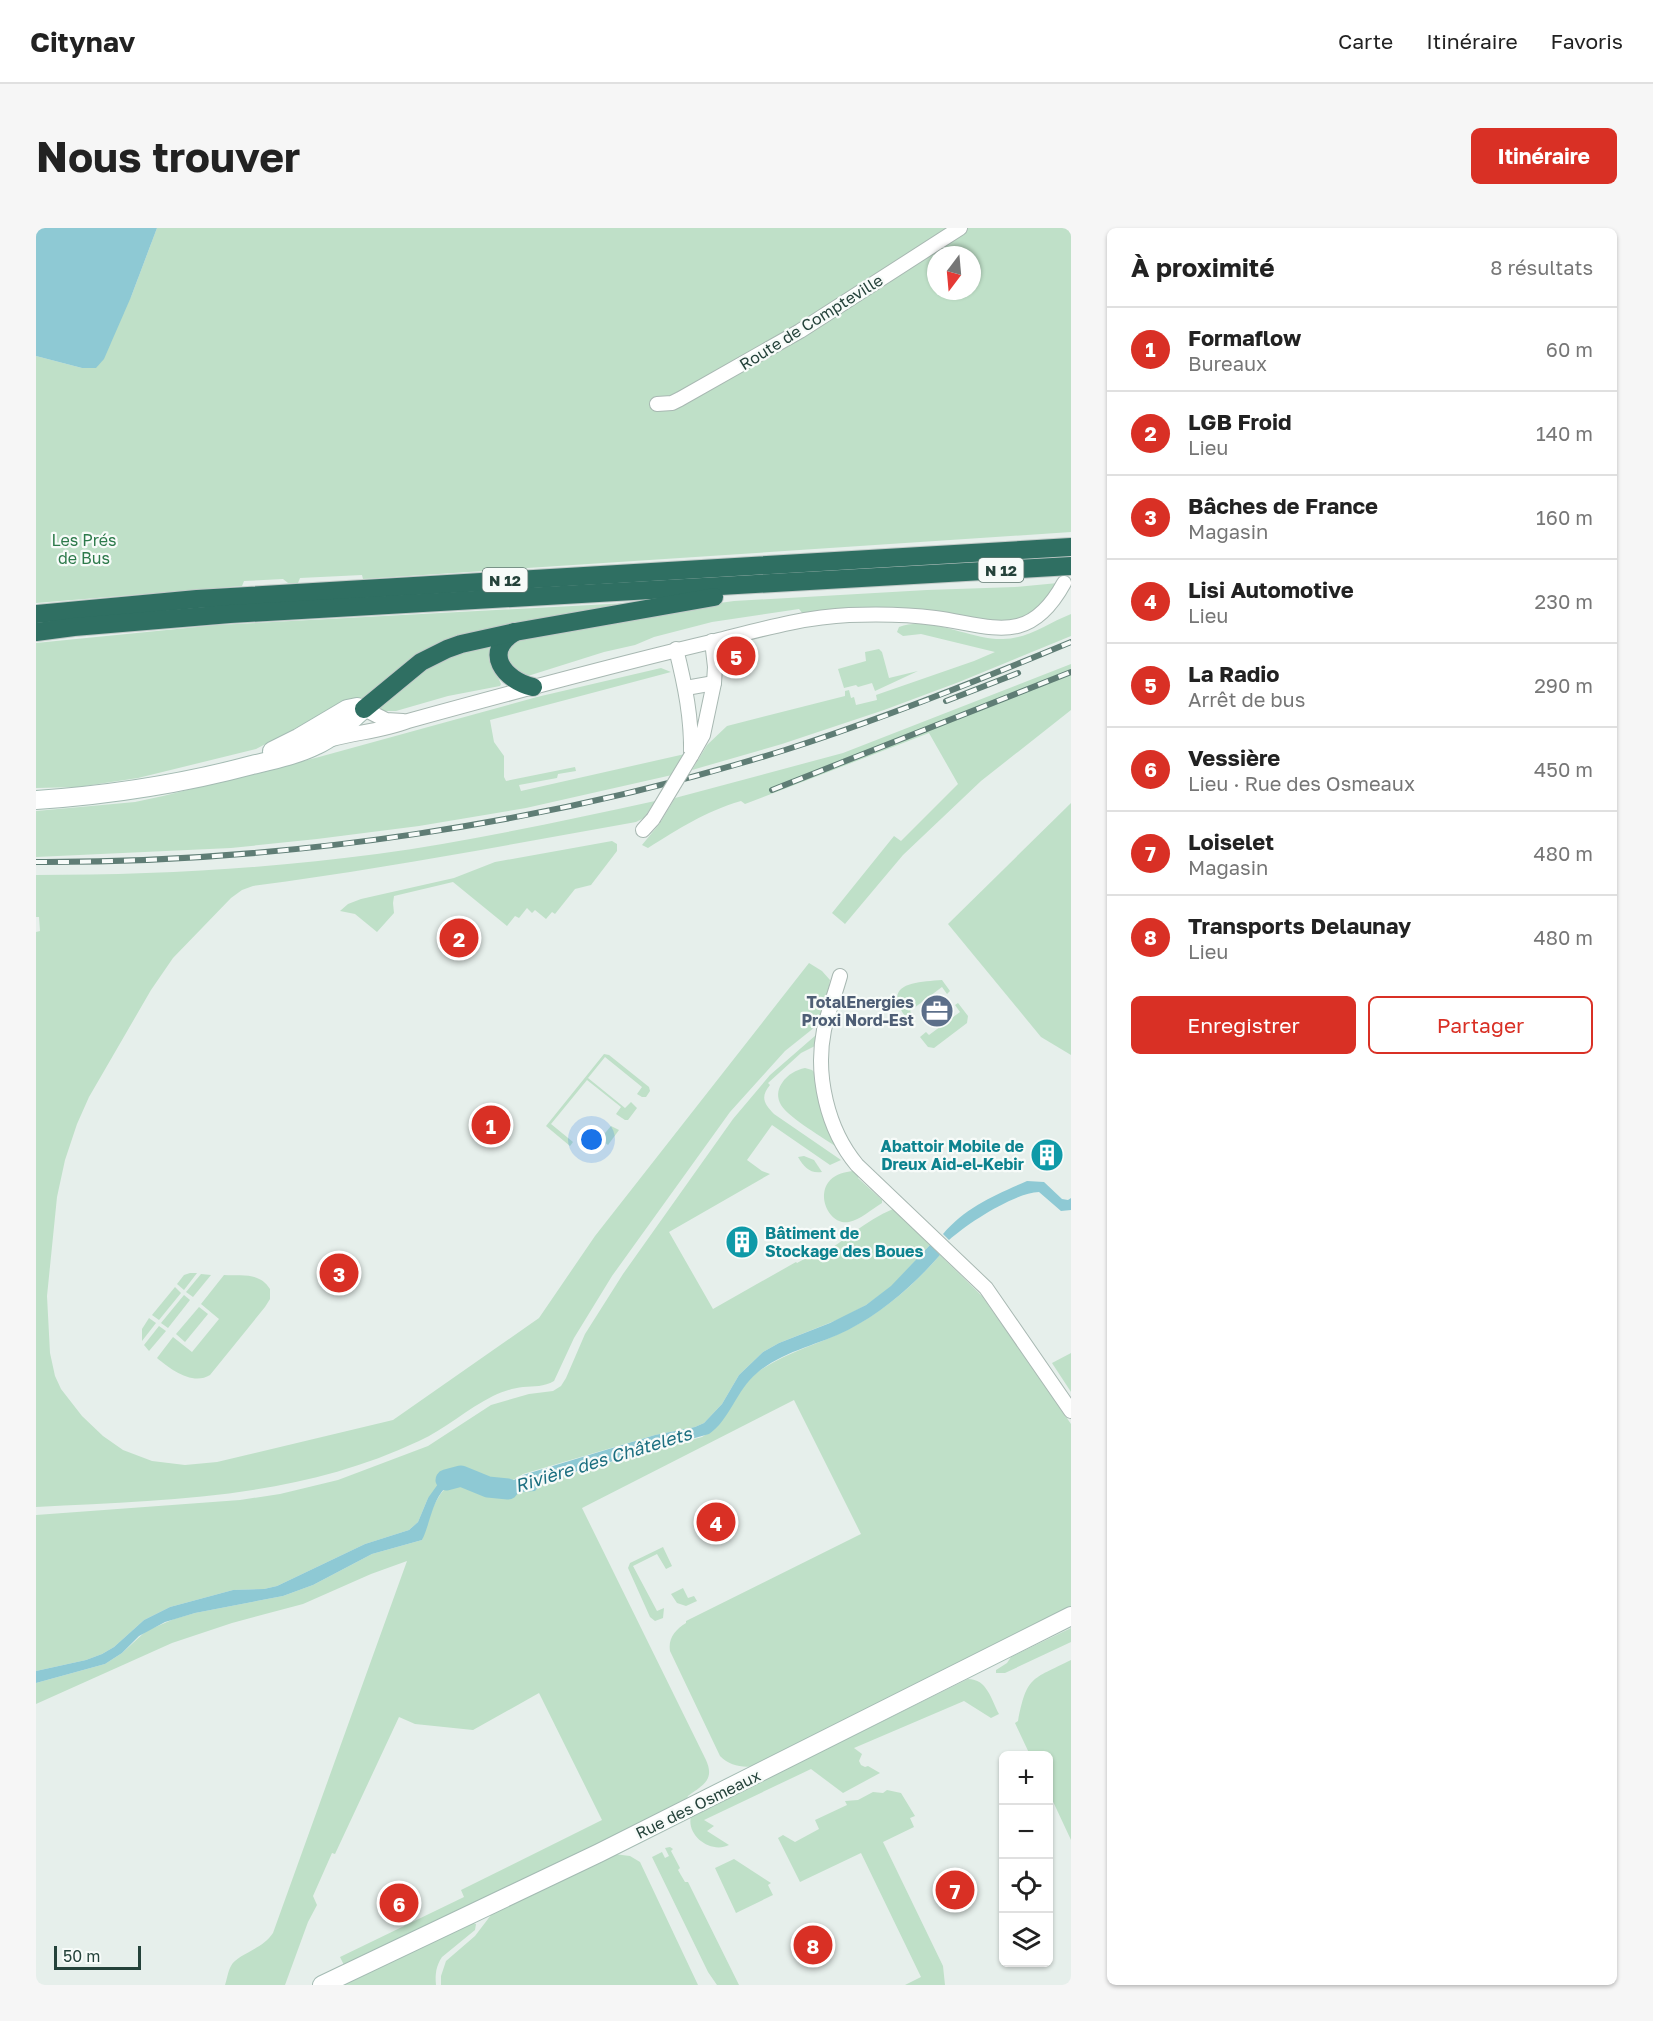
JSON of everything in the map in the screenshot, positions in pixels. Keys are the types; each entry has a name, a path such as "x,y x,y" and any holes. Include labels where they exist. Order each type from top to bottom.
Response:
{"highway":[{"name":"N 12","path":"36,614 197,599 1071,547"},
{"name":"N 12","path":"36,632 219,614 931,573 1067,574"},
{"path":"364,709 406,673 435,654 461,644 699,598 817,588 931,573"},
{"path":"515,632 503,642 499,656 500,663 512,679 533,687"}],"main road":[{"path":"123,792 269,752 293,741 347,709 357,707 364,709"},
{"path":"36,800 123,792 208,777 286,756 327,740 364,709"},
{"name":"Rue des Osmeaux","path":"322,1985 599,1854 1071,1616"}],"street":[{"name":"Route de Compteville","path":"657,404 672,403 746,363 960,228"},
{"path":"327,740 361,732 388,729 408,721 676,649 800,621 846,615 918,616 1008,628 1029,622 1044,612 1056,598 1067,574"},
{"path":"643,830 653,819 703,735 716,668 712,641"},
{"path":"676,649 686,688 691,739 690,756"},
{"path":"686,688 714,682"},
{"path":"364,709 386,720 408,721"},
{"path":"840,976 826,1020 822,1046 822,1076 832,1123 844,1148 857,1165 991,1294 1071,1411"}],"green space":[{"name":"Les Prés de Bus","path":"157,228 1071,228 1071,532 363,579 362,575 300,578 298,583 288,583 283,579 244,581 242,586 36,603 36,356 82,368 131,297"},
{"path":"1058,583 1045,605 1017,621 803,614 799,609 712,622 654,637 635,645 604,652 531,675 522,675 507,660 508,650 516,639 705,605 734,601"},
{"path":"630,604 476,633 364,701 339,703 256,749 138,778 78,787 36,788 36,643 217,625"},
{"path":"1071,614 1071,636 884,710 782,744 692,770 707,745 727,726 845,696 845,691 849,690 856,705 877,700 876,695 995,652 921,634 903,636 897,632 899,627 923,624 989,638 1010,639 1028,634"},
{"path":"491,646 500,686 448,696 396,711 383,711 377,706 444,659"},
{"path":"879,649 882,652 889,678 918,671 875,691 872,683 844,688 838,669 866,661 865,652"},
{"path":"1071,664 1071,710 981,781 903,855 845,924 832,913 894,836 901,841 958,784 929,733 745,804 741,801 715,810 648,848 642,845 660,823 675,798 843,753"},
{"path":"661,668 671,672 490,720 494,742 504,756 506,781 575,767 576,771 558,774 557,778 519,785 521,791 685,754 672,775 526,808 419,826 231,848 36,857 36,811 135,802 163,796 319,757 537,697"},
{"path":"655,801 644,818 636,822 397,864 253,886 242,890 231,898 173,958 151,990 89,1097 65,1160 57,1197 47,1296 50,1353 55,1376 61,1389 82,1416 103,1436 123,1450 152,1461 185,1465 217,1462 393,1420 539,1318 595,1236 809,963 822,971 830,980 820,1023 785,1051 730,1112 612,1276 574,1338 554,1381 500,1393 419,1441 373,1460 326,1475 279,1486 231,1493 135,1502 36,1507 36,932 40,931 39,917 36,917 36,875 207,870 292,864 377,854 482,837"},
{"path":"1071,803 1071,1055 1041,1037 948,924"},
{"path":"612,841 617,844 617,851 591,885 575,889 555,914 552,912 546,919 535,910 532,913 527,908 519,918 515,916 507,926 453,882 394,896 394,913 377,932 355,914 340,911 348,904 361,899 454,878 495,862"},
{"path":"942,980 950,991 947,994 942,987 910,1011 913,1015 907,1019 897,998 899,991 912,984"},
{"path":"958,1003 968,1016 967,1023 934,1048 928,1047 920,1037 926,1032 929,1035 960,1012 955,1005"},
{"path":"816,1035 818,1036 817,1045 801,1053 768,1083 770,1085 764,1100 774,1114 841,1160 830,1165 772,1125 747,1160 770,1174 669,1232 713,1309 796,1262 815,1253 818,1257 864,1225 893,1209 930,1245 891,1287 866,1305 842,1318 779,1343 763,1352 739,1375 722,1404 704,1423 523,1474 505,1483 494,1484 474,1478 471,1469 428,1498 418,1522 409,1530 365,1544 277,1586 264,1589 233,1590 170,1607 144,1620 114,1647 102,1654 86,1660 36,1671 36,1515 240,1500 280,1494 338,1480 428,1446 491,1405 529,1394 553,1391 561,1386 566,1378 585,1334 623,1274 733,1119 770,1075"},
{"path":"604,1054 609,1055 649,1087 650,1091 646,1097 637,1094 642,1087 605,1057 588,1078 625,1108 631,1102 637,1108 628,1120 625,1120 616,1114 621,1107 587,1080 551,1124 573,1142 570,1146 546,1126"},
{"path":"805,1068 816,1074 838,1148 791,1116 781,1105 778,1091 782,1083 792,1073"},
{"path":"611,1126 619,1130 608,1145 600,1139"},
{"path":"804,1156 814,1160 822,1172 814,1172 805,1167 798,1157"},
{"path":"855,1171 860,1175 858,1178 882,1200 882,1203 857,1219 849,1222 840,1221 827,1209 824,1199 825,1189 830,1181 840,1174"},
{"path":"940,1255 982,1296 1071,1424 1071,1612 756,1766 736,1766 720,1756 670,1651 673,1635 686,1621 861,1534 794,1400 582,1508 706,1760 709,1773 703,1785 687,1799 640,1822 632,1829 345,1967 340,1957 464,1897 461,1890 602,1820 539,1693 473,1730 415,1724 399,1717 313,1896 317,1905 308,1922 285,1985 225,1985 234,1962 263,1944 273,1933 407,1561 303,1604 232,1623 172,1643 36,1704 36,1683 105,1664 122,1653 146,1631 174,1619 283,1596 313,1585 372,1554 422,1540 439,1496 455,1483 465,1483 477,1490 534,1491 543,1481 702,1437 718,1425 742,1389 759,1371 780,1359 847,1330 873,1315 909,1287"},
{"path":"197,1273 184,1290 177,1284 184,1275"},
{"path":"201,1274 211,1275 193,1297 186,1292"},
{"path":"224,1275 256,1277 270,1289 270,1299 210,1375 196,1379 182,1375 157,1358 173,1337 192,1352 219,1319 201,1304"},
{"path":"175,1287 181,1293 159,1320 152,1315"},
{"path":"184,1295 190,1300 168,1328 161,1323"},
{"path":"199,1307 208,1314 185,1342 176,1334"},
{"path":"149,1318 156,1323 142,1341 142,1329"},
{"path":"159,1326 166,1331 149,1351 144,1345"},
{"path":"1071,1353 1071,1392 1052,1363"},
{"path":"663,1547 672,1566 666,1569 657,1554 633,1566 657,1611 664,1608 663,1618 655,1621 650,1617 628,1568 630,1563"},
{"path":"683,1588 688,1598 694,1596 697,1601 686,1606 677,1603 671,1594"},
{"path":"1071,1628 1071,1642 1005,1673 996,1673 996,1670 1007,1663 1011,1657"},
{"path":"1071,1660 1071,1840 1053,1802 1053,1751 1028,1751 1015,1723 1018,1721 1028,1687 1039,1676"},
{"path":"968,1679 980,1682 984,1686 999,1714 991,1718 964,1701 854,1748 862,1754 859,1761 861,1765 880,1773 843,1793 811,1769 704,1820 714,1826 707,1831 729,1845 715,1847 708,1845 701,1841 692,1830 691,1816"},
{"path":"887,1790 901,1793 915,1816 910,1818 914,1827 883,1842 943,1966 945,1985 905,1985 921,1977 861,1853 800,1882 778,1838 783,1835 795,1842 819,1829 815,1820 847,1805 845,1801 858,1800 873,1792 883,1793"},
{"path":"665,1848 673,1849 671,1851 680,1868 678,1870 685,1882 688,1882 739,1985 717,1985 708,1972 652,1857 662,1852 665,1858 669,1856"},
{"path":"614,1854 630,1856 640,1862 698,1985 441,1985 441,1976 446,1961 475,1936 491,1915 519,1899"},
{"path":"734,1859 771,1883 768,1885 773,1895 736,1913 715,1868"},
{"path":"473,1923 476,1924 475,1930 440,1960 436,1970 436,1985 334,1985"}],"water":[{"path":"36,228 157,228 104,359 96,368 82,368 36,356"},
{"path":"1027,1181 1044,1182 1062,1199 1071,1198 1071,1210 1061,1211 1039,1192 1005,1203 968,1225 949,1240 943,1234 971,1209"},
{"path":"930,1245 940,1255 897,1297 848,1330 767,1365 744,1387 722,1421 709,1434 543,1481 535,1491 496,1494 477,1490 482,1482 503,1484 523,1475 655,1435 704,1423 722,1404 739,1375 763,1352 866,1305 891,1286"},
{"path":"471,1469 474,1478 470,1484 458,1483 442,1492 422,1540 372,1554 313,1585 283,1596 195,1613 165,1622 139,1636 122,1653 105,1664 36,1683 36,1671 86,1660 102,1654 114,1647 144,1620 170,1607 233,1590 264,1589 277,1586 365,1544 409,1530 418,1522 428,1498 448,1470"}],"waterway":[{"name":"Rivière des Châtelets","path":"446,1480 461,1476 488,1487 508,1489"}],"railway":[{"path":"36,862 130,861 320,847 510,818 603,799 695,776 857,726 1071,642"},
{"path":"772,790 1071,672"},
{"path":"946,701 1018,673"}],"place":[{"name":"La Radio","path":"736,656"},
{"name":"LGB Froid","path":"459,938"},
{"name":"TotalEnergies Proxi Nord-Est","path":"937,1011"},
{"name":"Formaflow","path":"491,1125"},
{"name":"Abattoir Mobile de Dreux Aid-el-Kebir","path":"1047,1155"},
{"name":"Bâtiment de Stockage des Boues","path":"742,1242"},
{"name":"Bâches de France","path":"339,1273"},
{"name":"Lisi Automotive","path":"716,1522"},
{"name":"Loiselet","path":"955,1890"},
{"name":"Vessière","path":"399,1903"},
{"name":"Transports Delaunay","path":"813,1945"}]}
